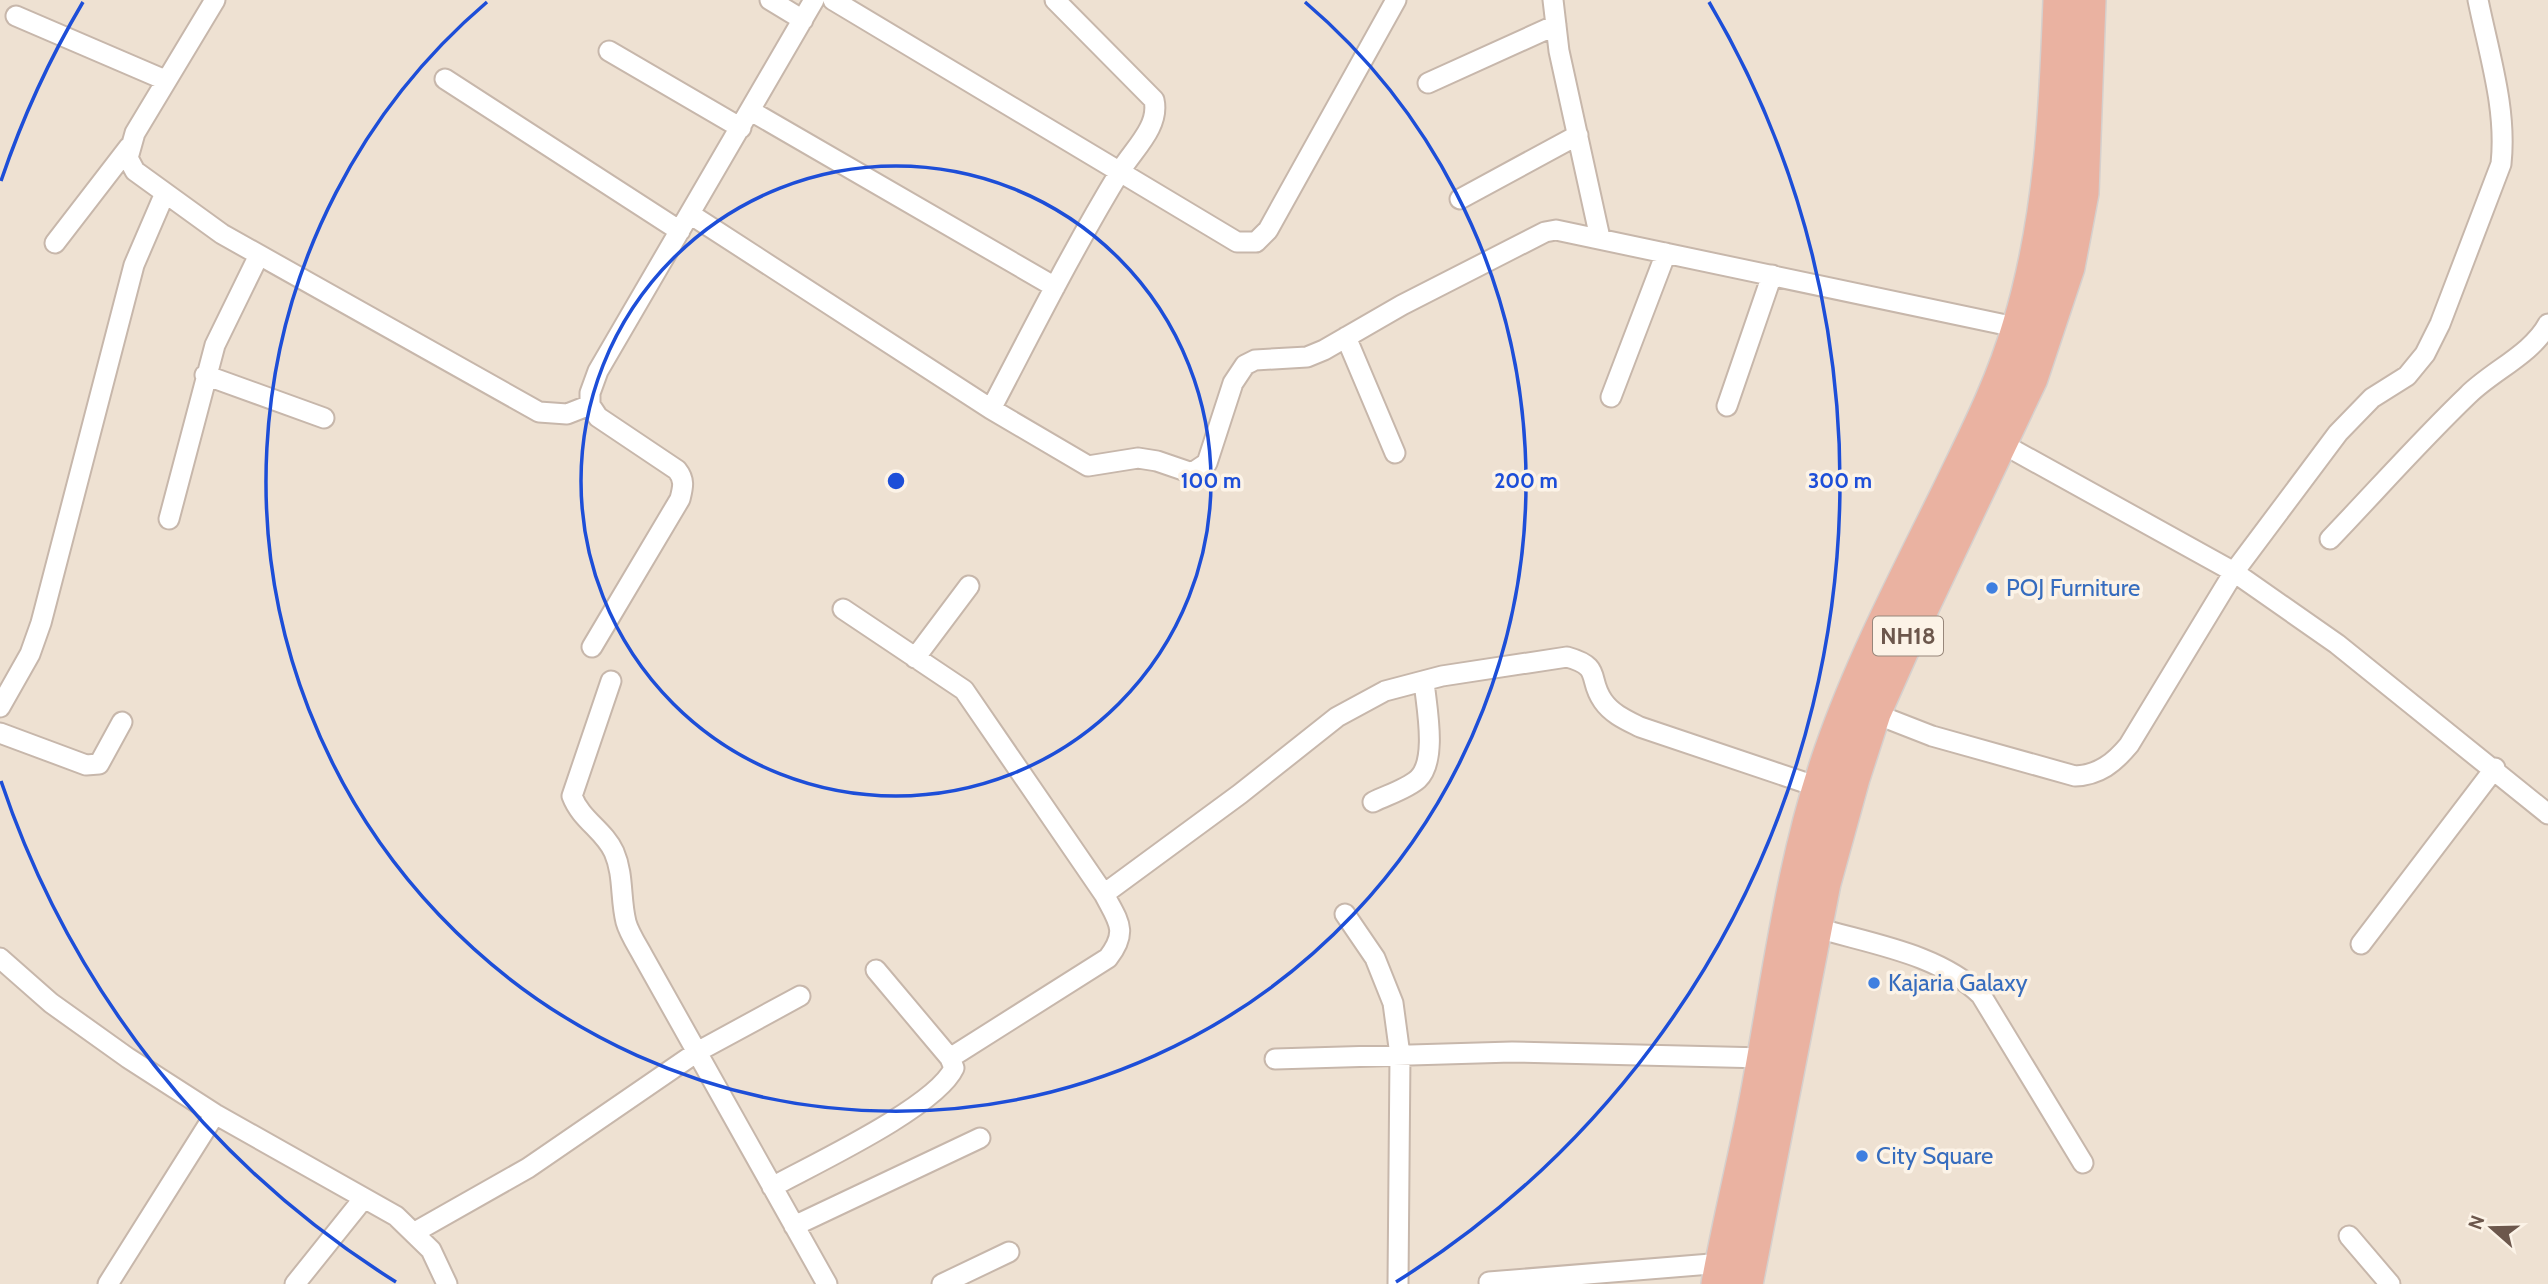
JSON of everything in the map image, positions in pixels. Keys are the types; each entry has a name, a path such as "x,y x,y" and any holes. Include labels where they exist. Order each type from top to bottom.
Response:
{"highway":[{"name":"NH18","path":"1729,1277 1788,924 1806,837 1821,788 1860,678 1989,412 2020,328 2040,248 2051,181 2061,0"},
{"name":"NH18","path":"1729,1277 1836,827 1873,713 2030,378 2067,267 2081,193 2088,0"}],"street":[{"path":"55,243 129,147 165,80 215,0"},
{"path":"770,0 803,20"},
{"path":"592,647 680,499 683,477 677,470 598,417 590,405 590,393 598,371 814,0"},
{"path":"833,0 1121,170 1237,242 1256,242 1274,218 1396,0"},
{"path":"991,409 1055,288 1121,170 1151,125 1156,111 1154,100 1055,0"},
{"path":"1553,0 1577,135 1600,238"},
{"path":"1873,713 1932,736 2075,776 2089,775 2115,762 2129,745 2234,572 2338,433 2372,398 2407,376 2425,354 2440,324 2501,164 2504,138 2500,103 2477,0"},
{"path":"16,16 165,80"},
{"path":"1429,83 1556,25"},
{"path":"609,51 746,119 1055,288"},
{"path":"445,79 1088,466 1138,458 1157,461 1192,473 1207,463 1233,383 1245,365 1255,360 1307,357 1545,232 1556,230 2020,328"},
{"path":"1460,198 1577,135"},
{"path":"129,147 128,158 135,171 222,234 259,255 539,411 568,414 590,405"},
{"path":"0,707 30,654 41,623 134,265 165,192"},
{"path":"1611,397 1666,253"},
{"path":"169,519 205,375 224,322 259,255"},
{"path":"1727,406 1772,275"},
{"path":"2330,539 2468,395 2494,371 2525,350 2548,324"},
{"path":"1346,337 1395,453"},
{"path":"205,375 324,418"},
{"path":"2001,443 2234,572 2337,644 2495,768 2548,814"},
{"path":"915,658 969,586"},
{"path":"843,609 964,690 979,708 1104,894 1121,928 1119,944 1108,958 950,1058"},
{"path":"1104,894 1240,794 1337,717 1385,691 1424,681 1567,657 1584,662 1595,673 1601,699 1613,712 1640,727 1821,788"},
{"path":"611,681 572,796 576,808 607,840 615,855 622,877 626,924 827,1284"},
{"path":"1373,802 1419,779 1427,765 1430,747 1424,681"},
{"path":"0,733 86,765 99,764 122,722"},
{"path":"2361,944 2495,768"},
{"path":"1345,914 1375,958 1393,1003 1400,1055 1398,1284"},
{"path":"1814,927 1937,964 1965,979 1981,995 2083,1163"},
{"path":"0,958 51,1003 128,1058 215,1114 396,1216 431,1250 447,1284"},
{"path":"772,1187 925,1102 948,1081 954,1068 950,1058 876,970"},
{"path":"415,1232 528,1168 697,1052 800,996"},
{"path":"1275,1059 1512,1052 1765,1058"},
{"path":"108,1284 215,1114"},
{"path":"794,1226 980,1138"},
{"path":"295,1284 364,1198"},
{"path":"2349,1236 2390,1284"},
{"path":"942,1284 1009,1252"},
{"path":"1489,1282 1729,1277"}],"shaded area":[{"path":"0,0 2548,0 2548,1284 0,1284"}],"place":[{"name":"POJ Furniture","path":"1992,588"},
{"name":"Kajaria Galaxy","path":"1874,983"},
{"name":"City Square","path":"1862,1156"}]}
